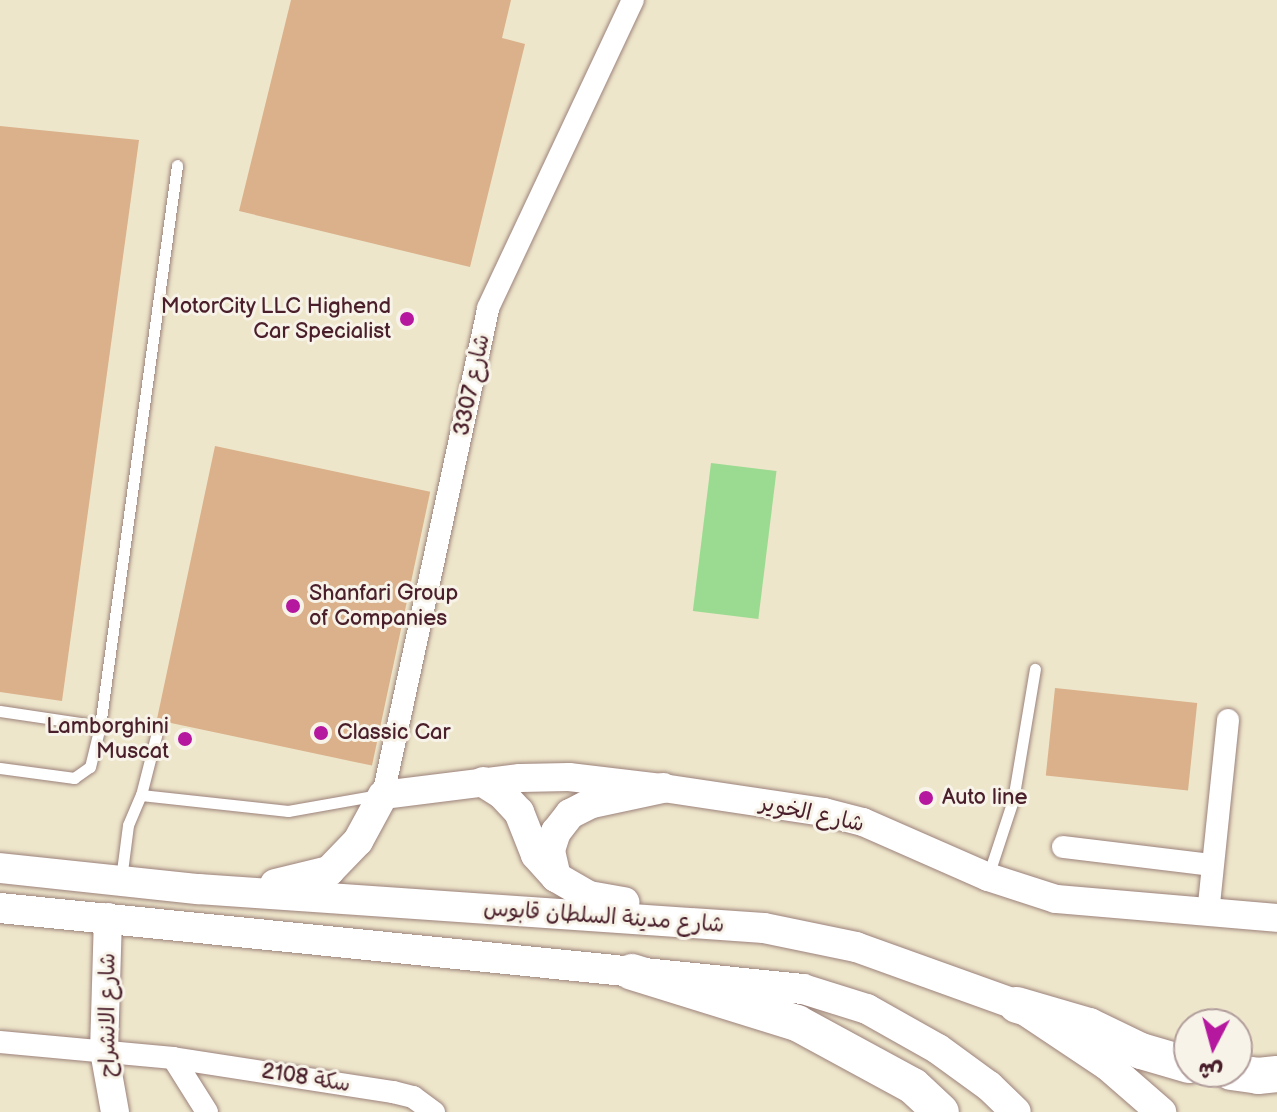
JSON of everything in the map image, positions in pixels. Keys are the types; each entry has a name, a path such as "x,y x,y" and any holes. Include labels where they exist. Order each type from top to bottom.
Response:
{"highway":[{"path":"632,972 797,1023 913,1086 941,1112"},
{"path":"1017,1005 1089,1026 1141,1051 1173,1060"},
{"path":"1253,1075 1277,1074"}],"main road":[{"path":"483,782 502,794 519,812 536,855 556,877 589,896 764,928"},
{"path":"556,877 550,850 556,832 570,814 592,803 663,788"},
{"path":"198,889 283,884 329,871 358,841 383,795"},
{"name":"شارع مدينة السلطان قابوس","path":"0,868 198,889 764,928 856,947 1017,1005 1107,1065 1161,1112"},
{"path":"0,908 803,989 867,1009 938,1049 989,1086 1016,1112"}],"street":[{"name":"3307 شارع","path":"383,795 488,308 633,0"},
{"path":"1208,914 1228,720"},
{"name":"شارع الخوير","path":"383,795 483,782 569,777 663,788 824,812 863,822 988,877 1056,899 1277,918"},
{"path":"1063,847 1212,865"},
{"name":"شارع الانشراح","path":"108,917 104,1051 115,1112"},
{"name":"سكة 2108","path":"0,1042 173,1058 393,1092 413,1097 434,1112"},
{"path":"173,1058 207,1112"}],"lane":[{"path":"0,768 74,778 90,767 100,726 177,165"},
{"path":"988,877 1013,800 1035,669"},
{"path":"0,711 100,726"},
{"path":"121,880 128,825 141,795 156,736"},
{"path":"141,795 288,811 383,795"}],"green space":[{"path":"711,463 777,471 758,619 693,611"}],"building":[{"path":"291,0 511,0 502,38 525,44 470,267 239,211"},
{"path":"0,126 139,140 62,701 0,692"},
{"name":"Shanfari Group of Companies","path":"215,446 430,492 372,766 157,720"},
{"path":"1055,688 1197,703 1188,790 1046,776"}],"place":[{"name":"MotorCity LLC Highend Car Specialist","path":"407,319"},
{"name":"Shanfari Group of Companies","path":"293,606"},
{"name":"Classic Car","path":"321,733"},
{"name":"Lamborghini Muscat","path":"185,739"},
{"name":"Auto line","path":"926,798"}]}
